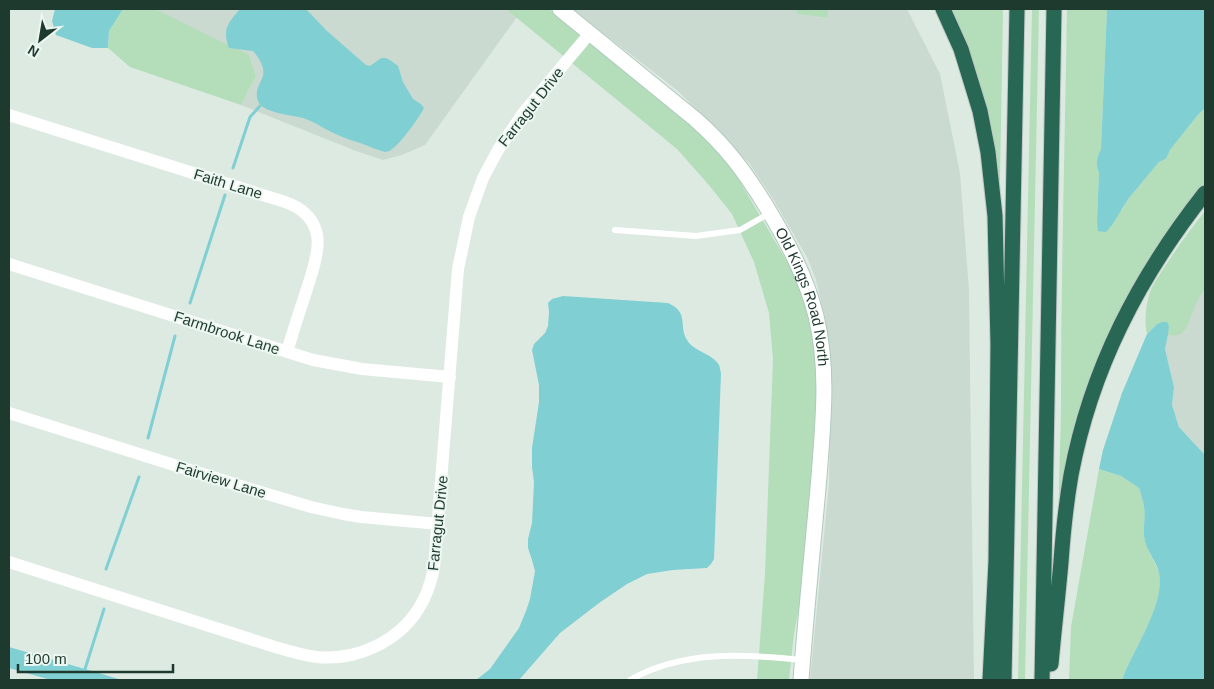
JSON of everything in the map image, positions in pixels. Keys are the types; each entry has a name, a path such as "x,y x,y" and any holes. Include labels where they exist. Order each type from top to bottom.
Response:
{"highway":[{"path":"944,9 961,49 980,112 988,152 994,202 998,398 996,561 990,680"},
{"path":"1004,680 1017,9"},
{"path":"1042,680 1054,9"},
{"path":"1048,680 1067,503 1076,452 1086,415 1096,384 1123,319 1169,242 1205,193"}],"street":[{"name":"Old Kings Road North","path":"560,9 709,130 730,153 770,213 794,256 806,285 822,349 824,400 801,680"},
{"name":"Farragut Drive","path":"9,562 291,652 317,657 337,657 356,654 382,643 402,628 423,601 436,560 458,269 467,226 476,197 498,150 512,127 590,33"},
{"name":"Faith Lane","path":"9,115 274,198 302,210 314,227 318,238 318,250 287,352"},
{"name":"Farmbrook Lane","path":"9,264 287,352 329,363 362,370 450,377"},
{"name":"Fairview Lane","path":"9,413 319,509 361,517 439,524"}],"lane":[{"path":"616,230 696,236 740,230 770,213"},
{"path":"630,680 659,667 702,657 738,655 802,660"}],"shaded area":[{"path":"155,9 506,9 517,17 425,145 402,155 383,160 241,105 256,76 249,55 229,48"},
{"path":"572,9 796,9 798,14 826,18 828,9 907,9 940,74 960,173 969,290 974,680 810,680 829,484 830,422 830,377 826,322 816,280 808,259 773,199 749,163 678,91"},
{"path":"1205,211 1205,455 1179,427 1172,405 1174,387 1165,349 1168,335 1150,292 1162,271"}],"green space":[{"path":"123,9 155,9 228,45 229,48 238,49 249,55 256,76 241,105 130,67 108,48 109,31"},
{"path":"506,9 549,9 701,132 721,154 736,175 795,275 806,304 815,346 818,416 803,586 794,634 789,680 757,680 765,574 773,359 769,313 754,262 732,214 677,149"},
{"path":"796,9 828,9 827,18 797,14"},
{"path":"947,9 1003,9 1000,180 997,181"},
{"path":"1032,9 1039,9 1025,680 1018,680"},
{"path":"1067,9 1107,9 1101,149 1097,163 1099,173 1097,220 1122,210 1129,198 1159,162 1166,159 1170,150 1205,108 1205,187 1132,292 1059,523 1062,255"},
{"path":"1205,211 1205,289 1197,301 1186,328 1181,333 1168,335 1169,326 1157,324 1147,334 1146,313 1152,288 1175,251"},
{"path":"1099,469 1121,476 1139,488 1143,502 1145,541 1159,573 1160,586 1153,613 1122,680 1069,680 1071,627"}],"water":[{"path":"55,9 123,9 109,31 108,48 92,48 56,35 52,21"},
{"path":"240,9 306,9 327,31 366,65 370,66 381,58 386,58 398,66 403,82 413,99 424,108 396,146 390,151 385,152 341,136 303,118 278,113 265,108 258,101 257,94 263,74 260,60 253,51 229,48 227,41 227,27"},
{"path":"1107,9 1205,9 1205,108 1170,150 1166,159 1159,162 1129,198 1106,232 1098,231 1099,173 1097,163 1101,149"},
{"path":"563,296 668,303 679,311 685,335 690,344 712,358 719,365 721,373 714,559 707,568 647,574 627,584 560,633 519,680 476,680 490,669 519,628 530,599 535,571 528,548 532,523 534,482 532,448 539,402 539,385 532,350 534,344 545,333 548,326 548,303 552,299"},
{"path":"1167,322 1169,326 1165,349 1174,387 1172,405 1179,427 1205,455 1205,680 1122,680 1153,613 1160,586 1159,573 1145,541 1143,502 1139,488 1121,476 1099,469 1103,450 1122,393 1147,334 1157,324"},
{"path":"9,647 122,680 51,680 9,668"}],"waterway":[{"path":"233,168 250,117 260,106"},
{"path":"190,303 225,195"},
{"path":"148,438 175,336"},
{"path":"106,569 139,477"},
{"path":"85,669 104,609"}]}
